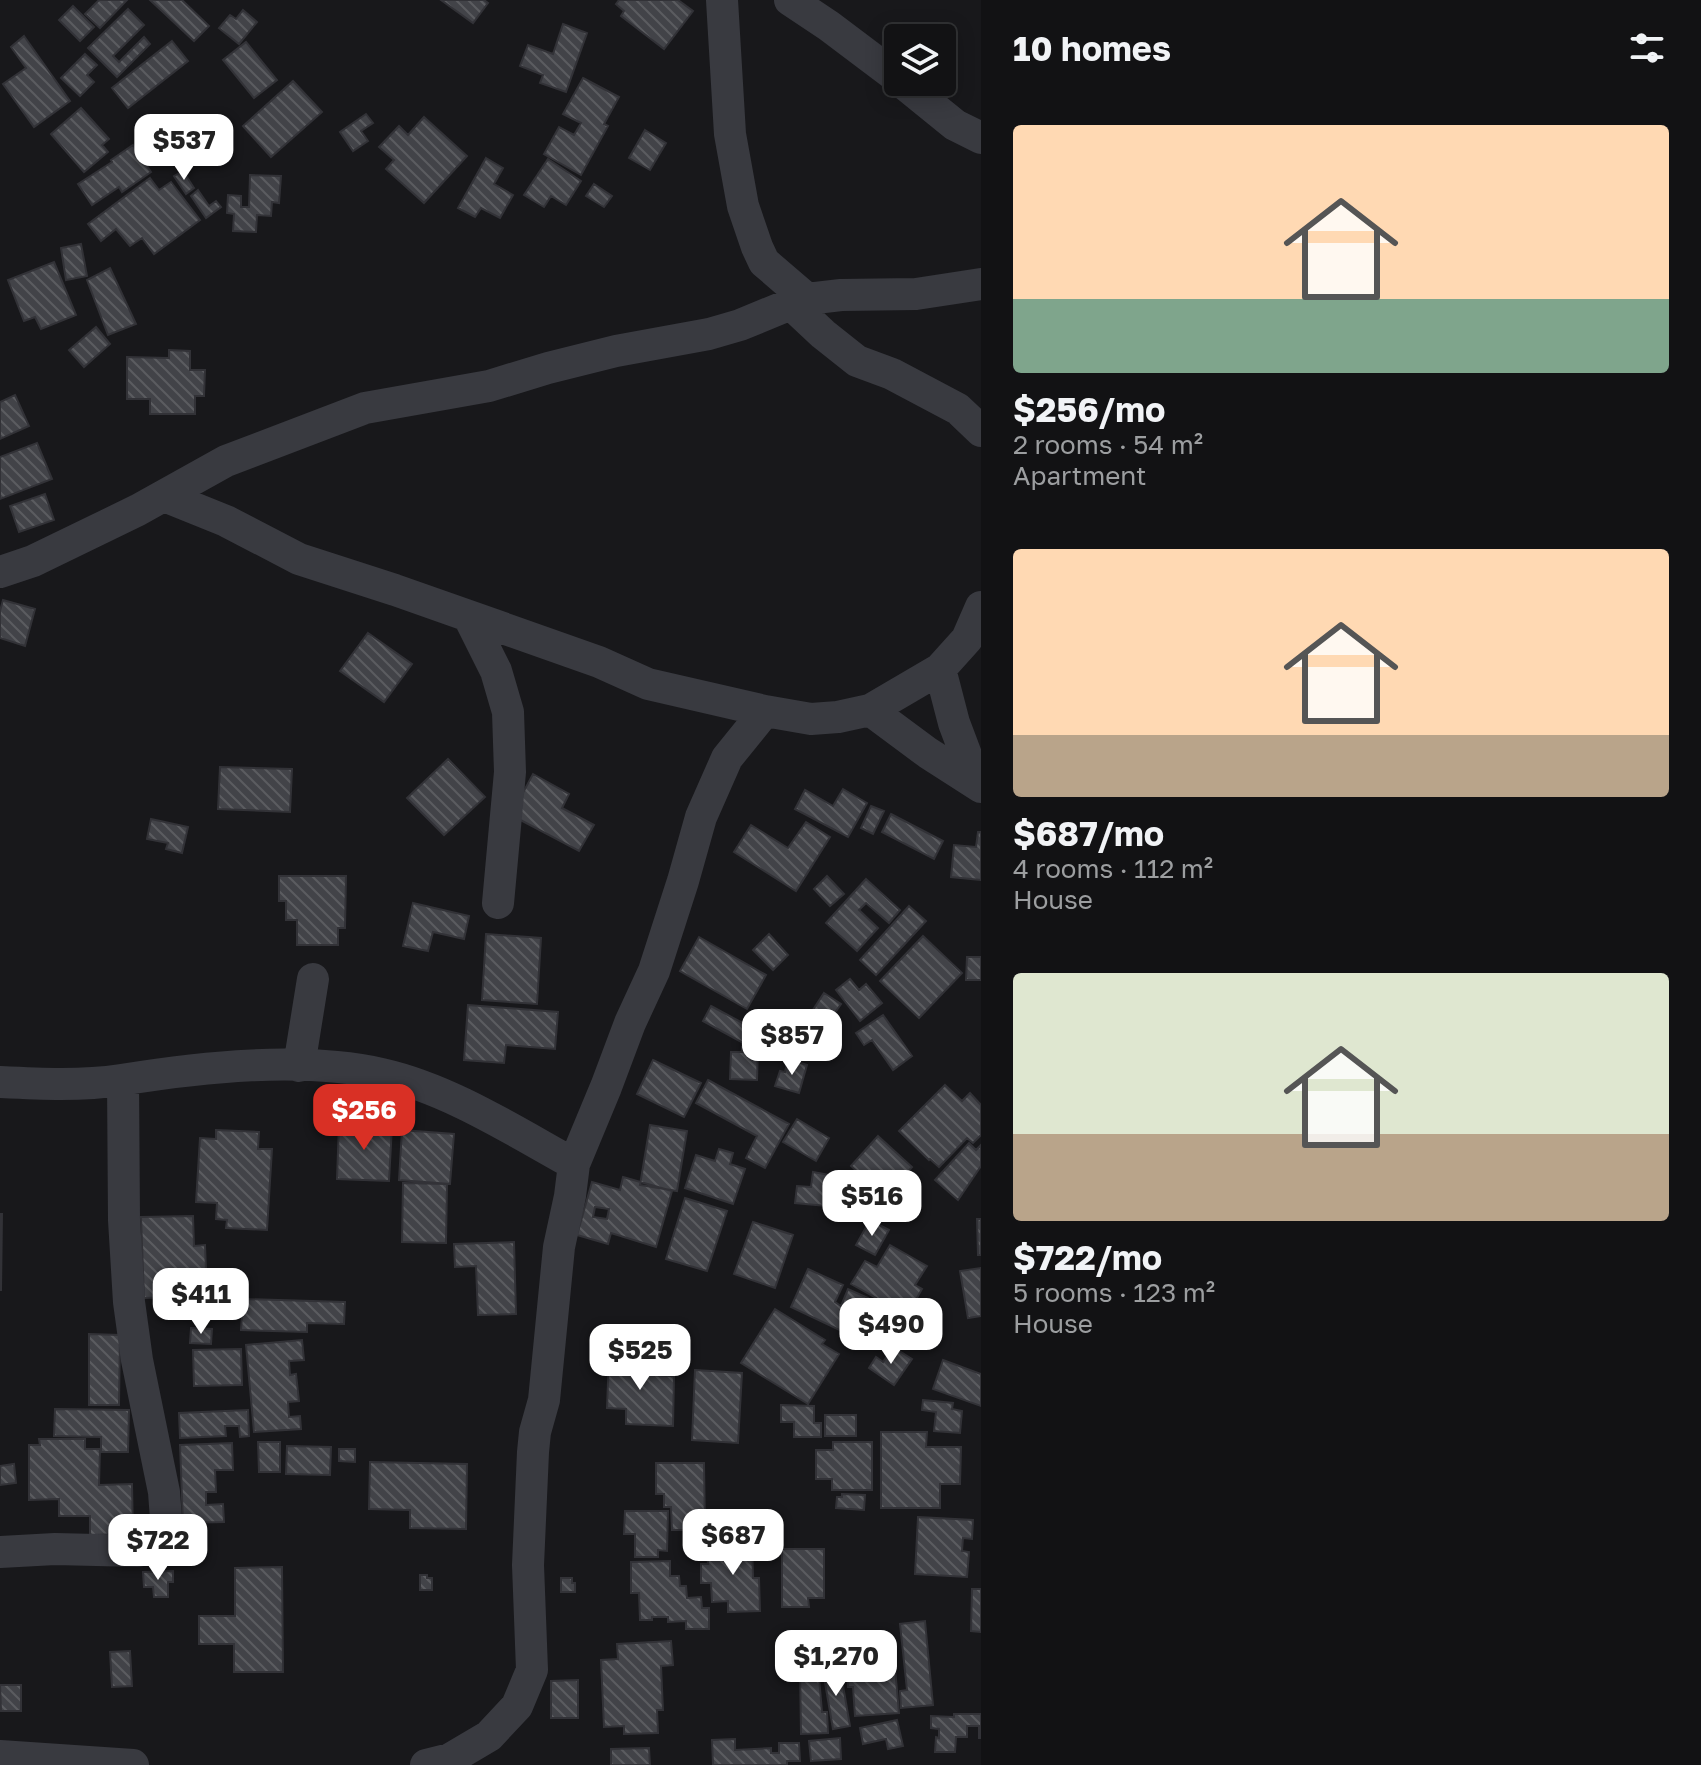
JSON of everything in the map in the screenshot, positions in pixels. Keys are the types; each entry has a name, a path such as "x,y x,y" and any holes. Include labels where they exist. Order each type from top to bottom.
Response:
{"street":[{"path":"722,0 730,134 743,206 764,262 823,334 857,361 892,374 958,409 981,431"},
{"path":"790,0 884,68"},
{"path":"920,96 955,125 981,138"},
{"path":"0,572 33,561 164,496 226,461 365,408 489,386 616,351 709,334 799,302 841,295 916,294 981,284"},
{"path":"164,496 226,521 299,559 599,662 648,684 811,719 870,710 940,669 967,639 981,607"},
{"path":"469,617 496,671 508,712 510,772 498,903"},
{"path":"940,669 954,723 979,786"},
{"path":"870,710 979,786"},
{"path":"426,1765 450,1759 489,1736 517,1706 532,1670 528,1565 533,1452 544,1400 559,1247 574,1164 654,971 701,817 727,758 765,711"},
{"path":"299,1066 313,979"},
{"path":"0,1082 123,1080 217,1067 299,1066 382,1074 445,1095 574,1164"},
{"path":"0,1552 55,1549 138,1551 159,1543 166,1519 164,1492 137,1360 129,1302 124,1220 123,1080"},
{"path":"0,1756 133,1765"}],"building":[{"path":"99,0 127,0 100,28 85,14"},
{"path":"150,0 182,0 209,26 194,41"},
{"path":"441,0 484,0 488,3 473,23"},
{"path":"619,0 678,0 693,11 664,49 621,16 624,11 616,4"},
{"path":"73,6 94,27 80,41 59,20"},
{"path":"128,9 144,25 113,56 119,62 144,37 150,44 117,77 88,48"},
{"path":"243,10 257,22 239,44 219,28 230,15 236,19"},
{"path":"563,24 587,33 566,92 540,83 543,75 520,66 528,45 553,54"},
{"path":"24,36 70,101 34,127 3,84 26,68 11,47"},
{"path":"172,41 188,61 128,108 112,88"},
{"path":"246,42 277,80 254,98 223,60"},
{"path":"85,54 97,65 87,75 94,82 80,96 61,78"},
{"path":"583,78 619,97 604,124 608,126 581,175 544,154 559,127 574,135 581,123 563,114"},
{"path":"293,81 322,112 271,157 243,126"},
{"path":"81,108 109,139 102,145 108,152 84,172 51,134"},
{"path":"366,114 373,123 361,131 368,141 353,151 340,132"},
{"path":"424,117 467,156 424,203 386,169 394,160 379,147 399,126 408,135"},
{"path":"645,130 666,143 650,170 629,158"},
{"path":"133,145 151,172 122,192 119,187 92,205 78,184"},
{"path":"486,158 503,168 494,184 513,195 500,218 481,208 475,217 458,208"},
{"path":"548,159 581,181 566,205 551,196 544,207 524,195"},
{"path":"183,171 194,188 186,194 174,176"},
{"path":"250,175 281,176 279,203 272,202 271,216 257,215 256,232 233,231 234,214 227,213 228,195 241,196 241,207 249,207"},
{"path":"150,178 159,190 171,182 200,220 154,254 142,238 130,246 116,229 101,241 88,224"},
{"path":"594,184 612,196 604,207 586,196"},
{"path":"198,190 209,206 216,201 221,207 206,218 191,196"},
{"path":"81,244 87,276 66,280 61,248"},
{"path":"54,262 76,315 41,329 35,317 24,321 8,280"},
{"path":"110,268 136,324 108,335 87,280"},
{"path":"96,327 110,344 84,367 69,350"},
{"path":"169,350 190,351 190,370 205,370 204,396 195,396 195,414 150,414 150,399 127,399 127,357 169,358"},
{"path":"15,395 29,426 0,439 0,402"},
{"path":"37,443 52,479 0,499 0,457"},
{"path":"45,494 54,520 19,532 10,506"},
{"path":"3,600 35,609 25,646 0,638"},
{"path":"368,633 412,664 384,702 340,671"},
{"path":"448,759 485,797 444,835 407,798"},
{"path":"220,767 292,769 290,812 218,809"},
{"path":"533,774 569,794 562,808 594,825 579,851 511,815"},
{"path":"843,789 867,803 848,837 795,809 805,790 833,806"},
{"path":"871,806 884,811 873,834 861,828"},
{"path":"891,814 943,841 934,859 882,832"},
{"path":"151,819 188,827 182,853 166,849 168,843 147,839"},
{"path":"806,822 830,837 796,891 734,852 751,825 788,848"},
{"path":"978,832 981,832 981,880 951,877 954,845 976,847"},
{"path":"279,876 346,876 345,928 338,928 338,945 297,945 297,920 286,920 286,901 279,901"},
{"path":"827,876 844,894 830,906 814,889"},
{"path":"866,879 900,910 889,923 866,903 859,910 878,928 857,951 826,923"},
{"path":"413,903 469,916 464,939 433,932 428,951 403,946"},
{"path":"909,906 926,921 876,975 860,960"},
{"path":"486,934 541,938 537,1004 482,1000"},
{"path":"769,934 788,955 773,970 753,950"},
{"path":"923,936 962,973 919,1018 880,981"},
{"path":"699,937 766,975 747,1009 680,971"},
{"path":"967,957 981,957 981,980 966,980"},
{"path":"850,979 859,990 866,984 882,1003 860,1021 836,990"},
{"path":"824,993 841,1004 823,1030 807,1019"},
{"path":"468,1005 558,1012 555,1049 506,1045 504,1063 464,1060"},
{"path":"711,1006 752,1028 743,1043 703,1021"},
{"path":"883,1015 912,1056 893,1070 872,1040 864,1045 856,1033"},
{"path":"742,1047 758,1048 757,1080 730,1079 731,1052 742,1052"},
{"path":"788,1059 807,1065 799,1093 775,1086 780,1071 785,1072"},
{"path":"653,1060 701,1083 684,1117 637,1094"},
{"path":"708,1080 789,1124 765,1168 746,1158 757,1136 696,1103"},
{"path":"945,1085 962,1101 970,1093 981,1105 981,1135 973,1143 967,1138 939,1167 899,1131"},
{"path":"797,1119 829,1138 816,1161 783,1142"},
{"path":"339,1123 392,1126 389,1181 337,1179"},
{"path":"650,1125 687,1131 677,1191 640,1185"},
{"path":"216,1130 259,1132 258,1149 272,1149 267,1230 226,1228 227,1220 216,1219 217,1203 196,1202 200,1138 216,1139"},
{"path":"402,1130 454,1134 450,1184 399,1180"},
{"path":"878,1136 912,1167 886,1197 851,1166"},
{"path":"969,1143 976,1150 981,1145 981,1166 958,1200 935,1180"},
{"path":"719,1149 733,1153 730,1164 745,1169 733,1204 685,1188 696,1155 715,1161"},
{"path":"813,1172 830,1175 826,1206 795,1203 797,1186 811,1187"},
{"path":"623,1177 672,1191 656,1247 611,1233 608,1244 577,1235 592,1182 620,1190","holes":["595,1207 609,1209 607,1219 593,1217"]},
{"path":"403,1183 447,1184 446,1243 402,1242"},
{"path":"685,1198 727,1211 707,1271 666,1259"},
{"path":"2,1214 1,1290 0,1290"},
{"path":"193,1216 194,1246 205,1245 206,1271 198,1271 199,1296 144,1298 141,1217"},
{"path":"977,1219 981,1219 981,1255 978,1255"},
{"path":"870,1220 889,1230 875,1255 856,1245"},
{"path":"753,1222 793,1235 775,1288 734,1274"},
{"path":"514,1242 516,1314 478,1315 476,1266 455,1267 454,1244"},
{"path":"890,1245 927,1266 915,1285 922,1289 894,1339 863,1321 876,1298 851,1284 865,1261 877,1267"},
{"path":"981,1268 981,1316 968,1318 960,1271"},
{"path":"808,1269 843,1285 835,1302 841,1306 848,1289 868,1298 850,1335 791,1307"},
{"path":"243,1299 345,1302 344,1324 307,1323 307,1332 241,1330"},
{"path":"775,1309 825,1340 822,1344 839,1354 808,1404 741,1363"},
{"path":"191,1328 212,1329 211,1344 190,1343"},
{"path":"89,1334 120,1335 119,1405 89,1405"},
{"path":"302,1340 304,1360 289,1361 290,1375 296,1374 299,1401 288,1402 289,1417 300,1416 301,1429 254,1432 246,1345"},
{"path":"893,1347 912,1359 894,1385 869,1368 876,1357 883,1362"},
{"path":"241,1349 242,1385 194,1386 193,1350"},
{"path":"609,1356 652,1357 651,1375 674,1376 673,1426 626,1424 626,1409 607,1408"},
{"path":"943,1360 981,1374 981,1406 933,1389"},
{"path":"695,1370 742,1373 738,1443 692,1440"},
{"path":"923,1400 953,1403 952,1409 962,1411 960,1433 934,1431 936,1412 922,1410"},
{"path":"781,1405 814,1406 814,1423 821,1423 821,1437 794,1437 794,1422 781,1422"},
{"path":"55,1409 129,1410 128,1452 101,1452 101,1437 54,1436"},
{"path":"248,1410 249,1436 240,1437 239,1426 225,1426 226,1436 180,1438 179,1413"},
{"path":"825,1415 856,1415 856,1436 825,1436"},
{"path":"881,1432 927,1432 926,1447 961,1447 960,1484 940,1484 940,1508 881,1508"},
{"path":"39,1439 85,1439 85,1449 100,1449 99,1485 132,1484 133,1534 90,1535 90,1516 59,1516 59,1499 29,1500 29,1445 40,1445"},
{"path":"258,1442 280,1442 280,1472 259,1472"},
{"path":"833,1442 872,1442 872,1490 832,1490 832,1479 816,1479 816,1450 833,1450"},
{"path":"232,1443 233,1470 215,1470 216,1492 206,1492 206,1505 223,1504 224,1522 183,1523 180,1445"},
{"path":"287,1446 331,1447 330,1475 286,1474"},
{"path":"339,1449 355,1449 355,1462 339,1461"},
{"path":"370,1462 467,1464 466,1529 410,1528 410,1510 369,1509"},
{"path":"656,1463 704,1463 705,1530 672,1530 671,1507 664,1507 664,1494 656,1494"},
{"path":"14,1464 16,1483 0,1485 0,1466"},
{"path":"842,1494 865,1495 864,1510 836,1508 837,1497 842,1497"},
{"path":"625,1511 668,1511 667,1551 658,1550 658,1557 635,1557 635,1534 624,1534"},
{"path":"918,1517 973,1520 972,1539 963,1538 962,1551 969,1552 967,1577 915,1574"},
{"path":"752,1539 753,1578 759,1578 760,1611 728,1612 728,1601 712,1602 711,1583 701,1583 701,1564 708,1564 707,1553 727,1552 726,1540"},
{"path":"782,1549 824,1549 824,1598 808,1598 809,1607 782,1607"},
{"path":"670,1561 670,1576 679,1576 680,1586 686,1586 687,1598 701,1597 702,1608 709,1608 709,1629 686,1629 686,1621 668,1622 668,1617 640,1620 639,1593 631,1593 631,1562"},
{"path":"282,1567 283,1672 234,1672 234,1644 199,1644 199,1616 235,1616 235,1568"},
{"path":"173,1571 173,1582 168,1582 168,1597 154,1597 153,1587 144,1587 143,1572"},
{"path":"420,1575 432,1578 432,1590 420,1590"},
{"path":"561,1578 572,1578 575,1592 561,1592"},
{"path":"972,1589 981,1589 981,1632 971,1631"},
{"path":"925,1621 933,1705 901,1708 900,1691 907,1690 900,1624"},
{"path":"882,1637 882,1646 893,1645 899,1713 855,1716 853,1687 848,1687 846,1657 839,1657 838,1641"},
{"path":"671,1641 673,1665 661,1666 663,1710 657,1710 658,1733 624,1734 624,1726 604,1727 601,1660 618,1659 617,1644"},
{"path":"130,1651 132,1686 112,1687 110,1652"},
{"path":"800,1668 814,1668 814,1677 819,1677 822,1712 827,1712 828,1733 801,1734"},
{"path":"840,1668 850,1726 833,1729 823,1671"},
{"path":"578,1680 578,1718 551,1718 551,1681"},
{"path":"0,1685 21,1685 21,1711 1,1711"},
{"path":"954,1714 981,1714 981,1738 979,1726 967,1726 967,1737 956,1737 955,1752 935,1752 939,1729 931,1728 931,1716 954,1717"},
{"path":"897,1720 903,1746 888,1749 886,1739 863,1744 860,1728"},
{"path":"840,1738 841,1759 811,1761 809,1741"},
{"path":"735,1739 735,1750 771,1748 771,1753 779,1753 779,1743 799,1743 800,1761 787,1761 787,1765 713,1765 712,1740"},
{"path":"649,1748 650,1765 611,1765 611,1749"}]}
